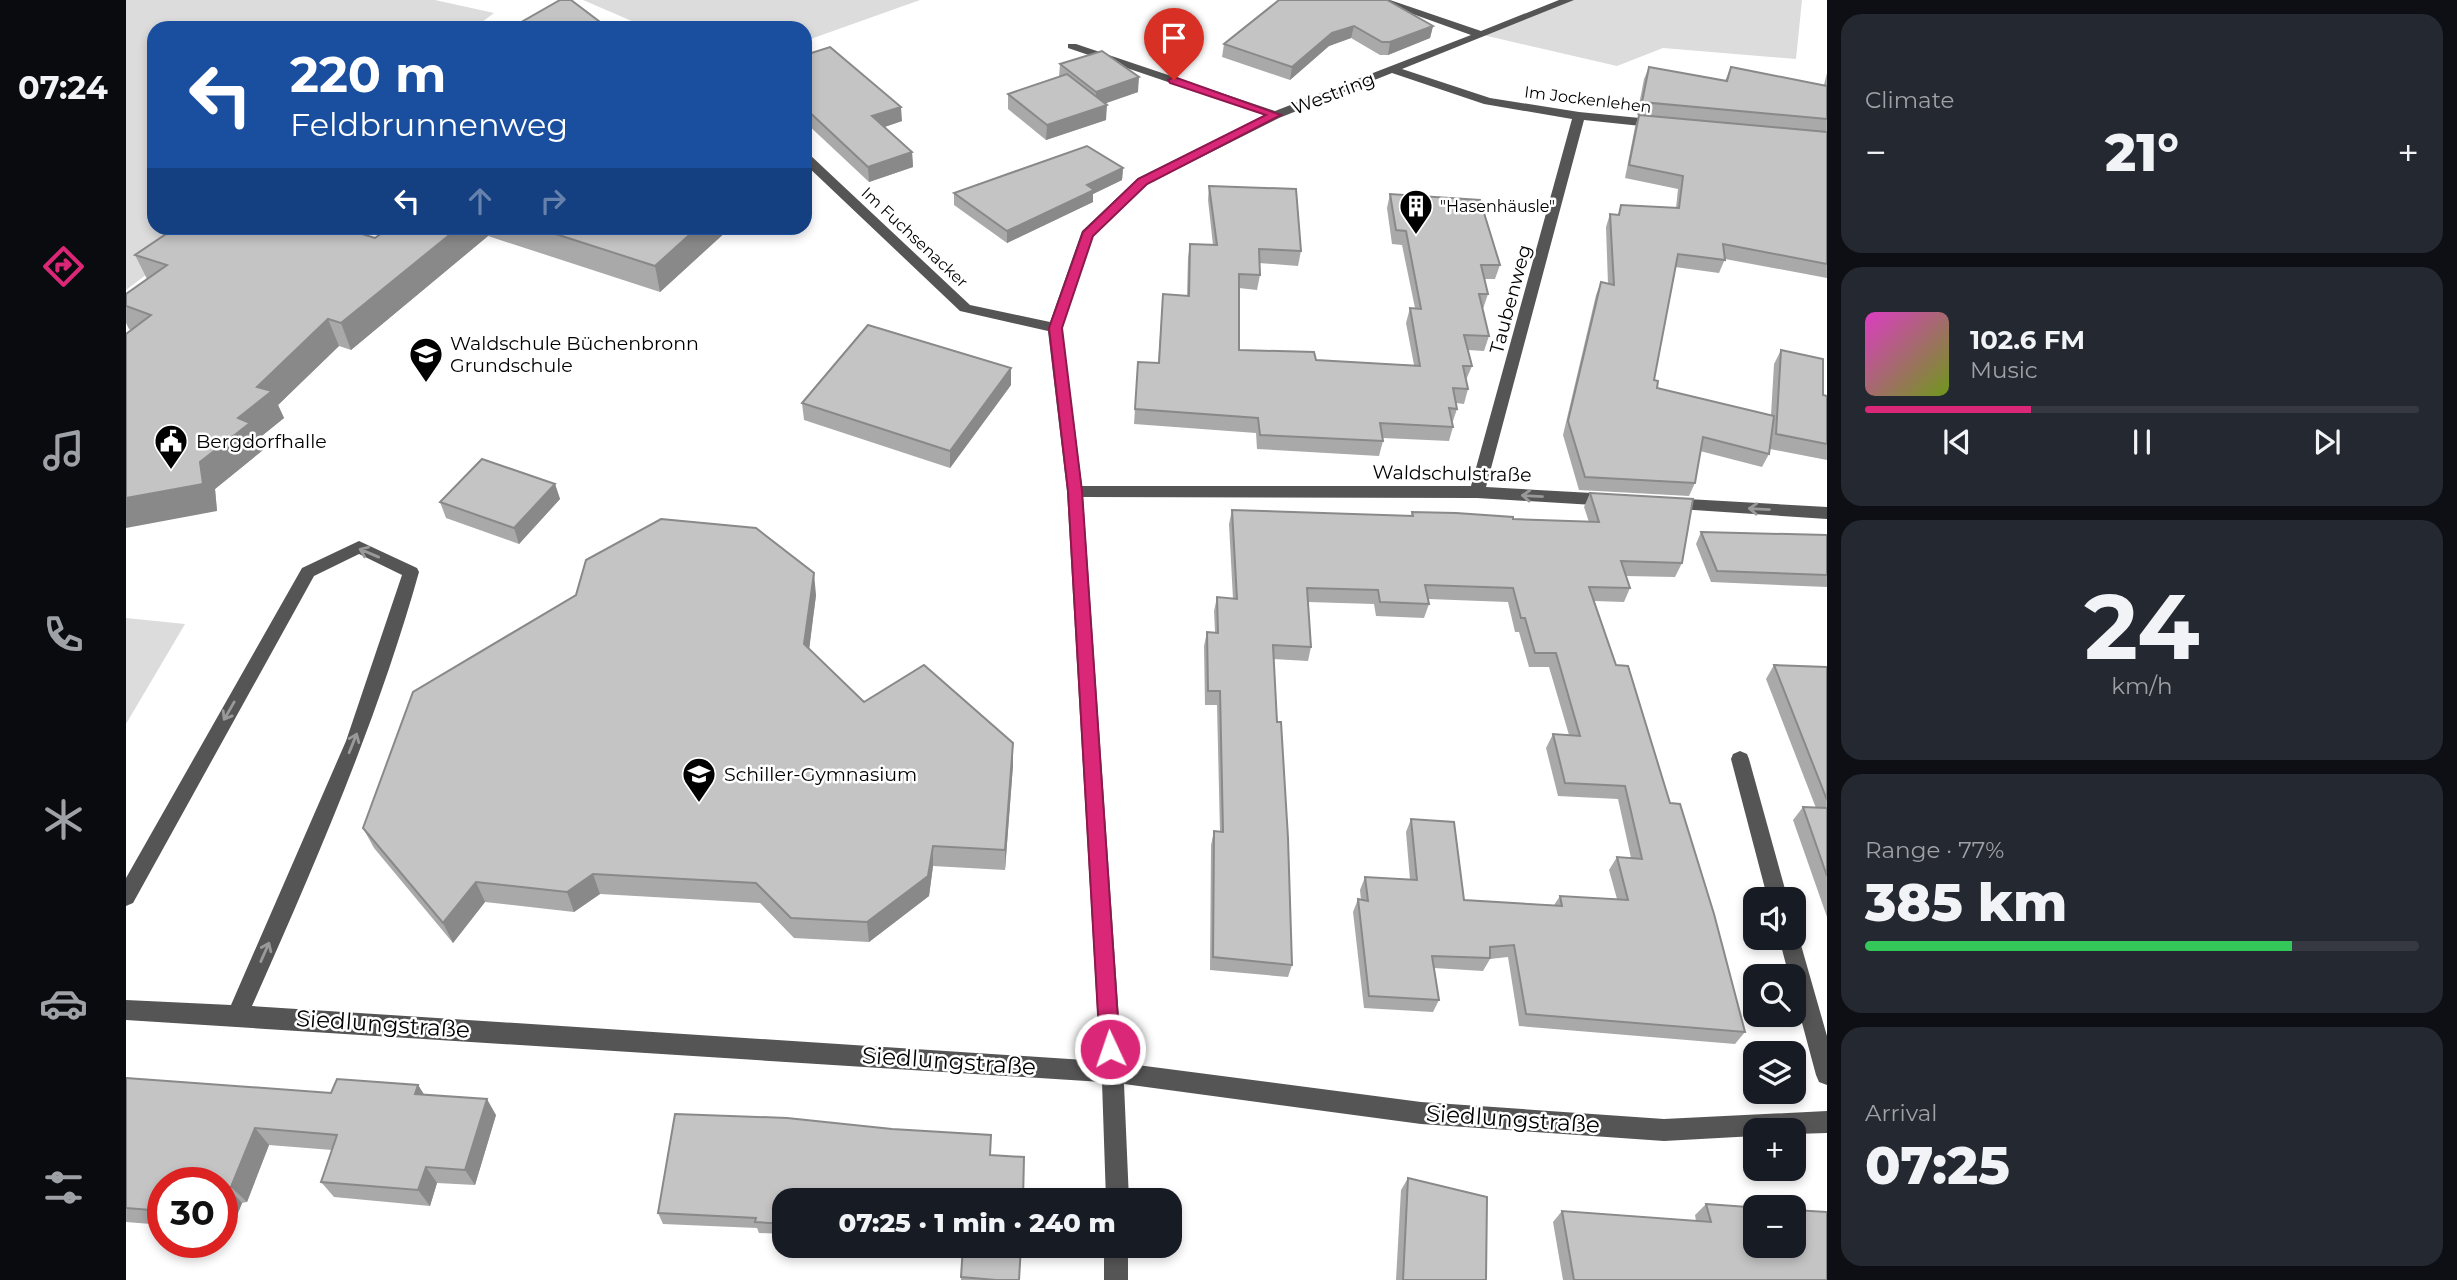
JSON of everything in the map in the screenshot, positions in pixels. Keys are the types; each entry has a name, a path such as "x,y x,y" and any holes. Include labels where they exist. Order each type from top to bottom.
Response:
{"street":[{"path":"1379,0 1483,35"},
{"name":"Westring","path":"1117,1188 1117,1151 1075,491 1055,328 1087,234 1143,181 1275,115 1569,0"},
{"path":"1072,46 1275,115"},
{"name":"Im Jockenlehen","path":"1393,70 1488,101 1580,116 1670,125"},
{"name":"Taubenweg","path":"1477,492 1580,116"},
{"name":"Im Fuchsenacker","path":"812,164 965,308 1055,328"},
{"name":"Waldschulstraße","path":"1075,491 1477,492 1625,501"},
{"path":"1652,503 1827,513"},
{"path":"126,897 307,572 359,547 411,572 386,659 312,847 237,1015"},
{"path":"1740,759 1775,887"},
{"path":"1792,950 1827,1075"},
{"name":"Siedlungstraße","path":"126,1010 1111,1072 1435,1114 1664,1130 1827,1122"},
{"path":"1116,1258 1116,1280"}],"shaded area":[{"path":"126,0 435,0 494,13 483,21 147,21 147,235 199,235 126,290"},
{"path":"583,0 920,0 812,39 812,21 632,21"},
{"path":"1569,0 1802,0 1796,59 1663,48 1617,66 1483,35"},
{"path":"126,618 185,624 126,724"}],"building":[{"path":"560,0 571,0 599,21 523,21"},
{"path":"1279,0 1387,0 1433,26 1390,42 1382,42 1354,26 1332,33 1292,67 1224,44"},
{"path":"830,47 901,107 872,116 912,152 868,167 812,115 812,53"},
{"path":"1102,51 1139,77 1096,92 1060,64"},
{"path":"1649,67 1727,81 1731,67 1827,86 1827,119 1642,102"},
{"path":"1067,74 1107,105 1047,125 1008,94"},
{"path":"1639,115 1827,132 1827,264 1723,244 1725,260 1678,254 1654,380 1658,381 1657,388 1774,416 1769,454 1703,437 1695,483 1585,477 1568,421 1601,282 1614,285 1610,214 1619,215 1621,205 1679,208 1683,176 1629,165"},
{"path":"1087,146 1123,168 1087,185 1094,190 1007,231 954,193"},
{"path":"1209,186 1296,189 1301,251 1259,249 1260,275 1239,274 1239,350 1314,352 1316,360 1420,366 1410,308 1421,309 1406,231 1396,230 1390,194 1480,200 1500,265 1481,265 1488,294 1479,294 1489,336 1464,335 1472,366 1463,366 1468,389 1453,388 1457,409 1449,408 1453,427 1380,423 1383,441 1260,435 1258,418 1135,409 1138,362 1159,363 1163,294 1189,296 1190,244 1217,245"},
{"path":"165,235 365,235 375,238 379,235 449,235 341,323 328,319 257,387 272,391 238,418 250,423 200,462 203,484 126,498 126,334 151,315 126,306 126,294 167,265 135,255"},
{"path":"559,235 689,235 655,266"},
{"path":"868,325 1011,368 950,451 802,403"},
{"path":"1781,350 1823,359 1823,395 1827,396 1827,444 1776,434"},
{"path":"482,459 555,484 514,528 440,502"},
{"path":"1590,493 1693,499 1682,563 1621,561 1630,588 1589,587 1616,665 1628,666 1670,803 1680,804 1714,914 1745,1032 1526,1014 1514,945 1490,947 1490,958 1432,956 1439,1000 1369,996 1358,899 1368,901 1365,877 1417,880 1411,819 1454,822 1464,900 1562,906 1560,896 1628,900 1617,857 1642,859 1625,786 1565,783 1553,734 1580,736 1556,653 1535,653 1513,588 1425,585 1429,604 1380,602 1378,590 1307,588 1311,647 1273,645 1288,838 1292,965 1213,957 1214,831 1223,832 1220,691 1208,691 1207,632 1218,633 1217,597 1237,599 1232,510 1413,516 1412,512 1456,513 1513,519 1599,522"},
{"path":"661,519 756,528 814,573 804,644 864,702 924,665 1013,743 1005,850 933,846 928,876 867,922 791,918 756,883 593,874 567,892 476,882 443,923 363,828 413,692 576,595 586,560"},
{"path":"1701,532 1827,535 1827,575 1717,571"},
{"path":"1774,665 1827,667 1827,800"},
{"path":"1803,807 1827,808 1827,876"},
{"path":"126,1078 331,1093 337,1079 418,1085 415,1094 487,1099 465,1170 426,1167 418,1190 321,1182 337,1135 255,1128 238,1170 238,1167 147,1167 147,1210 126,1208"},
{"path":"675,1114 787,1118 892,1129 991,1135 990,1155 1024,1157 1023,1188 772,1188 772,1223 755,1222 756,1218 658,1213"},
{"path":"1408,1178 1487,1197 1486,1280 1403,1280"},
{"path":"1706,1204 1743,1207 1743,1258 1806,1258 1806,1211 1827,1212 1827,1280 1574,1280 1562,1211 1711,1222"},
{"path":"962,1258 1020,1258 1019,1280 961,1277"}],"place":[{"name":"\"Hasenhäusle\"","path":"1416,236"},
{"name":"Waldschule Büchenbronn Grundschule","path":"426,384"},
{"name":"Bergdorfhalle","path":"171,471"},
{"name":"Schiller-Gymnasium","path":"699,804"}],"route":[{"path":"1110,1049 1075,491 1055,328 1087,234 1143,181 1275,115 1174,80"}]}
